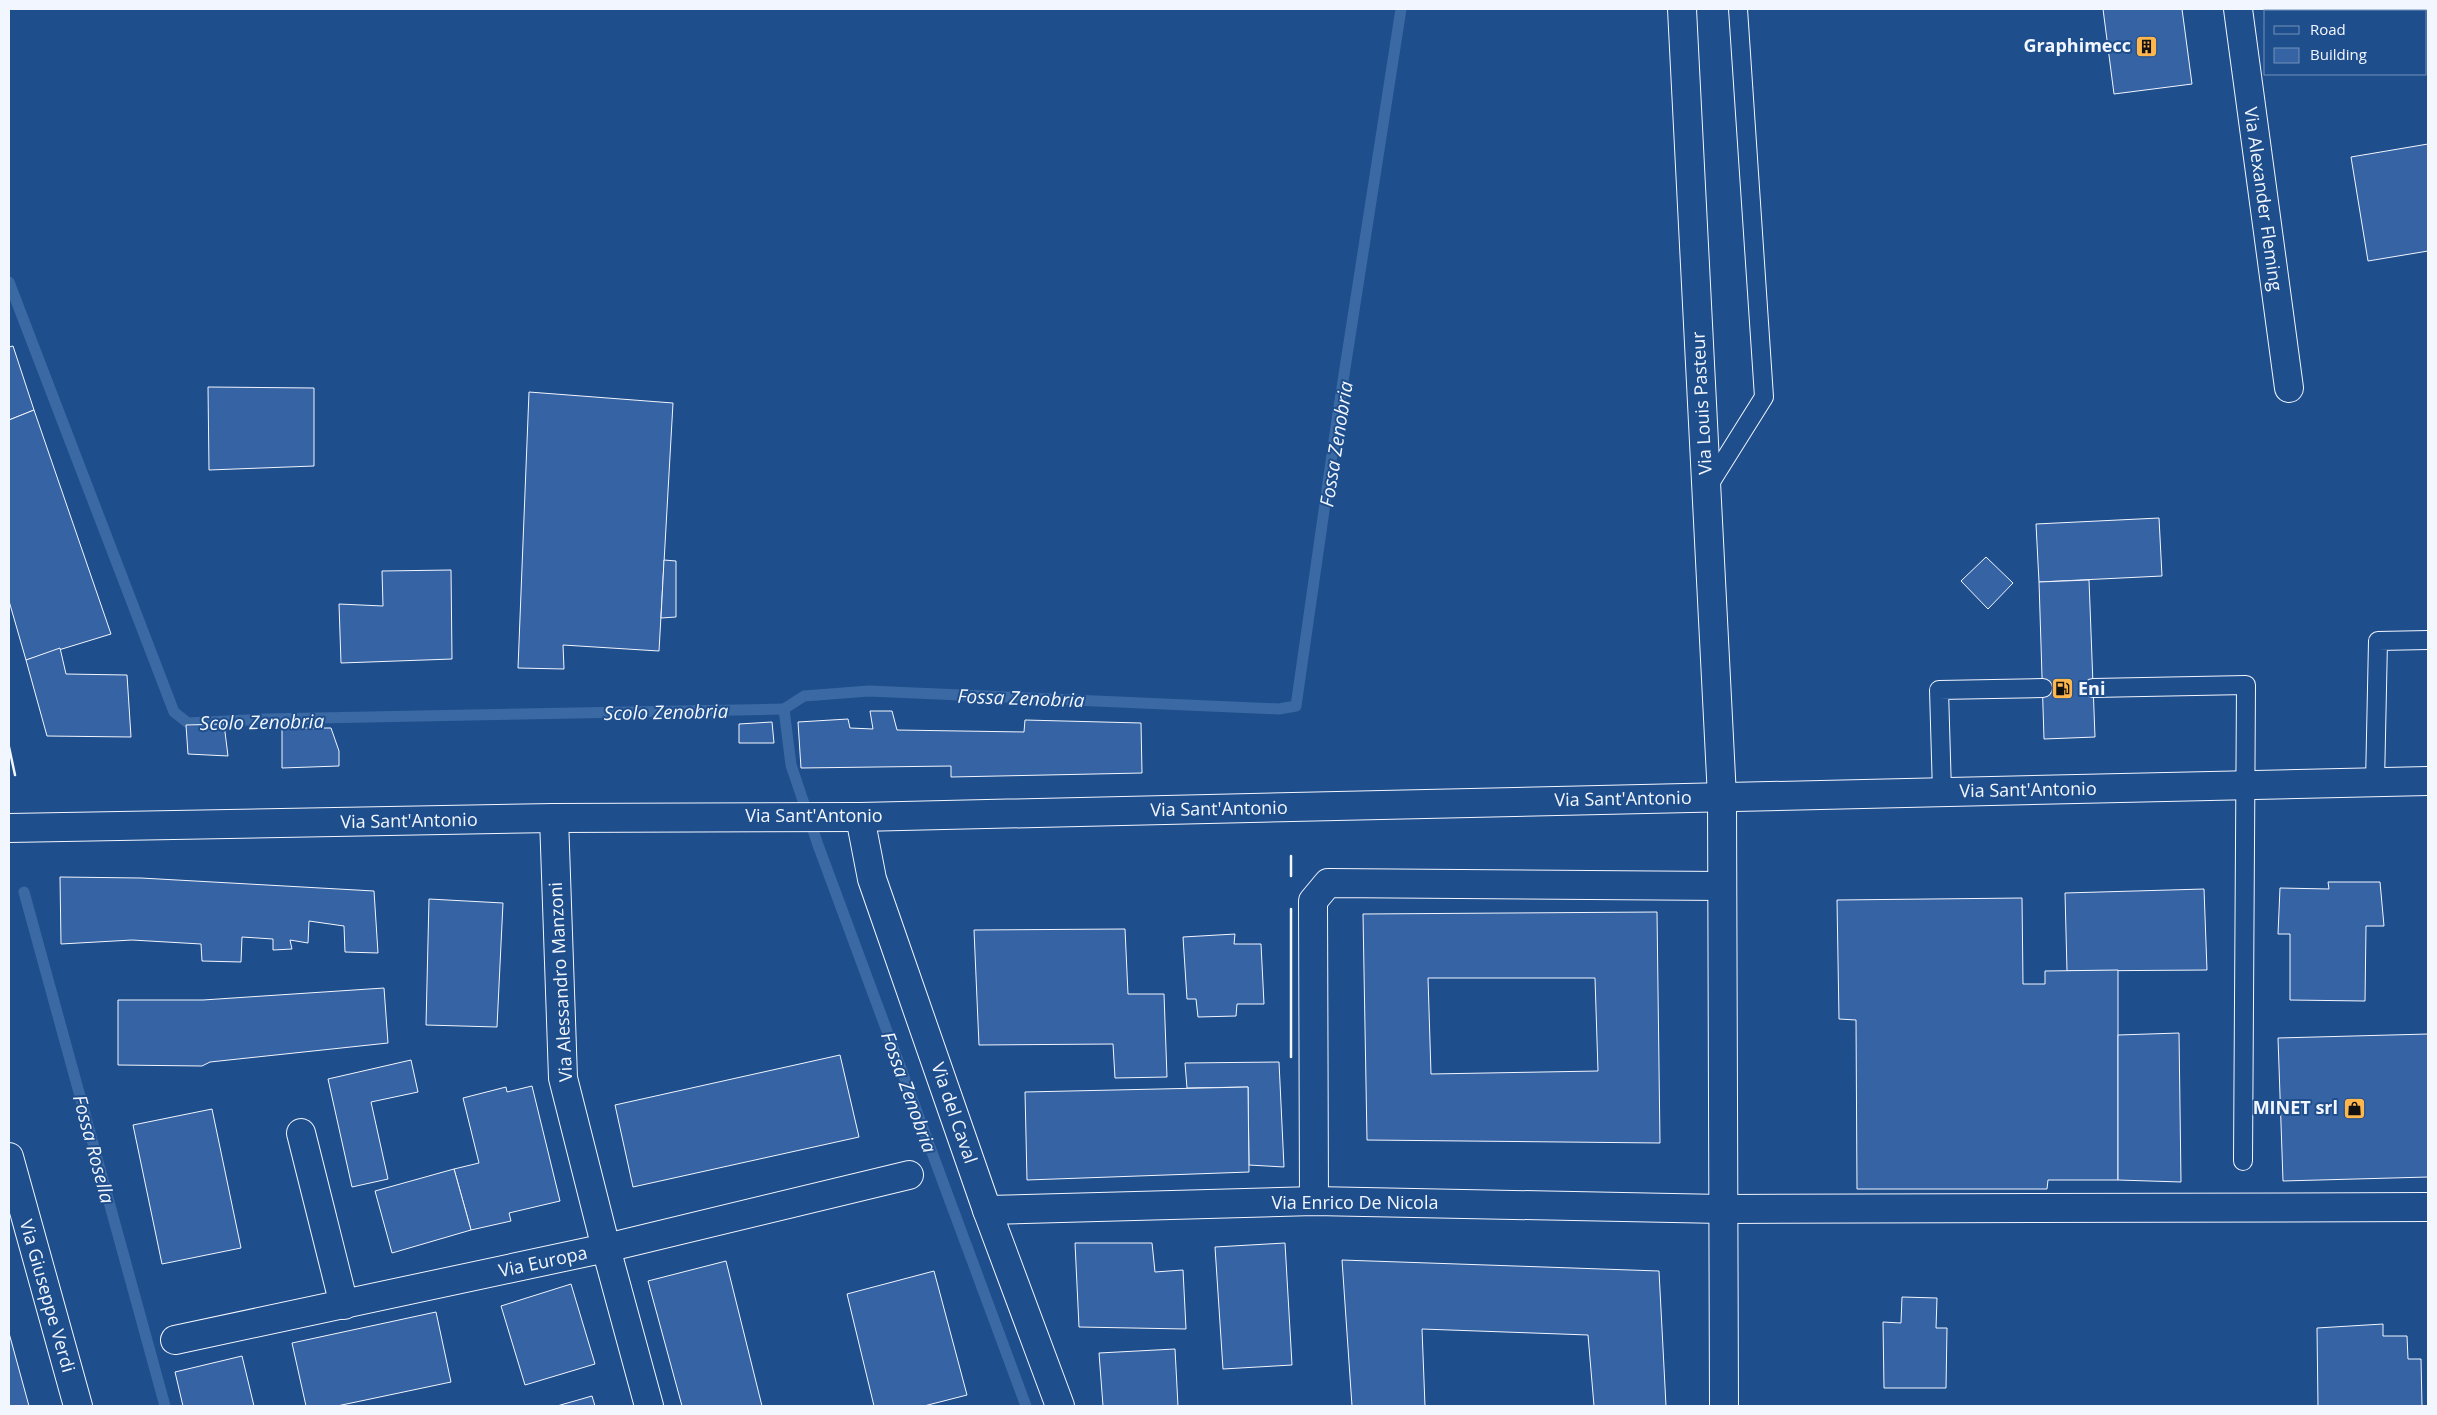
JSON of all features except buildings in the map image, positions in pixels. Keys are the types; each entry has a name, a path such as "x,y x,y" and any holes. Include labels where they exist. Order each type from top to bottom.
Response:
{"street":[{"name":"Via Louis Pasteur","path":"1682,9 1722,797 1724,1406"},
{"name":"Via Alexander Fleming","path":"2238,9 2289,388"},
{"name":"Via Sant'Antonio","path":"9,828 554,818 860,816 2428,781"},
{"name":"Via del Caval","path":"860,816 872,878 987,1210 1060,1406"},
{"name":"Via Alessandro Manzoni","path":"554,818 563,1078 606,1248 649,1406"},
{"path":"1314,1202 1313,901 1328,884 1722,886"},
{"path":"301,1133 344,1305"},
{"name":"Via Giuseppe Verdi","path":"9,1157 78,1406"},
{"name":"Via Europa","path":"175,1340 606,1248 909,1174"},
{"name":"Via Enrico De Nicola","path":"987,1210 1314,1202 1722,1209 2428,1207"}],"lane":[{"path":"1706,488 1764,397 1738,9"},
{"path":"2375,782 2378,641 2428,640"},
{"path":"2093,688 2246,685 2243,1161"},
{"path":"1942,792 1939,690 2043,688"}],"waterway":[{"name":"Fossa Zenobria","path":"1026,1406 818,845 791,765 784,709 804,696 869,691 1279,709 1296,706 1338,413 1401,9"},
{"name":"Scolo Zenobria","path":"9,282 174,712 188,723 264,719 784,709"},
{"name":"Fossa Rosella","path":"24,892 165,1406"}],"wall":[{"path":"9,747 15,775"},
{"path":"1291,856 1291,876"},
{"path":"1291,909 1291,1057"}],"place":[{"name":"Graphimecc","path":"2147,46"},
{"name":"Eni","path":"2062,689"},
{"name":"MINET srl","path":"2354,1108"}]}
